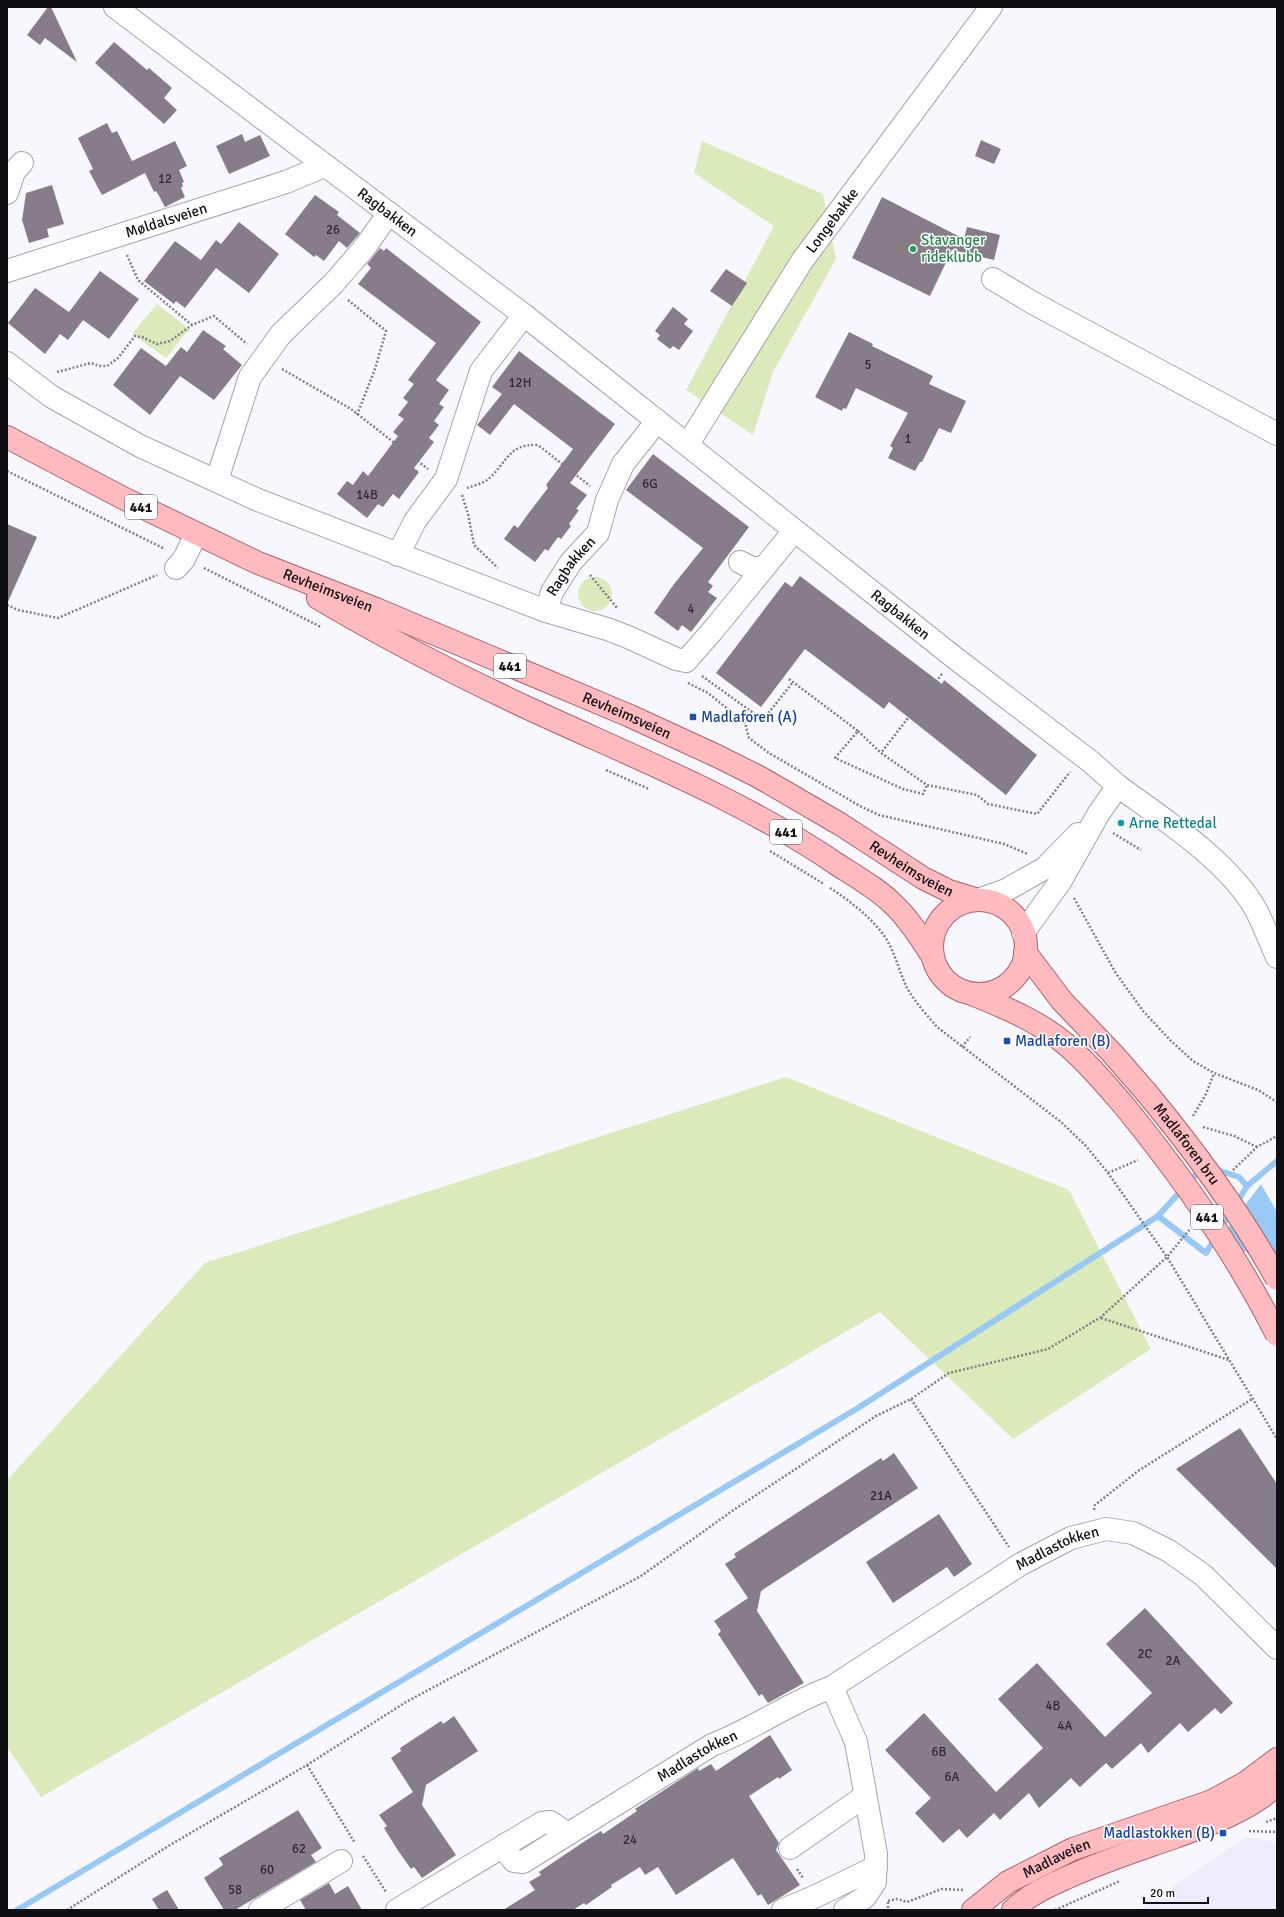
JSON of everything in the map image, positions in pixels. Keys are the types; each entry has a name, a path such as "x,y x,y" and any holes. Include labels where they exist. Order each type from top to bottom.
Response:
{"main road":[{"name":"Revheimsveien","path":"7,437 196,534 258,563 376,609 630,716 717,756 759,777 840,824 923,878 949,891 978,900"},
{"name":"Revheimsveien","path":"258,563 425,658 531,710 702,786 788,833 824,855 893,904 912,926 932,957"},
{"name":"441","path":"978,900 995,903 1010,912 1015,918 1024,942 1020,969 1016,976 1006,985 986,994 969,993 958,990 942,976 932,957 932,943 935,930 942,918 952,908 958,905 978,900"},
{"name":"Madlaforen bru","path":"1024,942 1062,1001 1112,1053 1146,1092 1213,1178 1249,1232 1277,1279"},
{"name":"Madlaforen bru","path":"969,993 1016,1012 1044,1029 1068,1046 1091,1068 1156,1145 1226,1245 1264,1308 1277,1334"},
{"name":"Madlaveien","path":"971,1901 1073,1849 1212,1801 1245,1783 1277,1759"},
{"name":"Madlaveien","path":"1012,1910 1020,1903 1049,1886 1088,1868 1212,1823 1245,1808 1277,1785"}],"street":[{"name":"Ragbakken","path":"115,7 324,166 390,213 524,315 955,658 1091,762 1118,786 1204,850 1238,884 1256,909 1277,957"},
{"name":"Longebakke","path":"688,444 802,261 991,7"},
{"path":"7,193 14,172 22,163"},
{"name":"Møldalsveien","path":"7,271 286,182 324,166"},
{"path":"218,480 250,377 282,334 333,284 365,247 390,213"},
{"path":"993,279 1033,303 1277,434"},
{"path":"398,555 415,521 446,480 480,371 524,315"},
{"path":"7,364 52,398 140,446 218,480 258,500 299,518 546,611 628,636 676,659 686,660 714,630 794,531"},
{"name":"Ragbakken","path":"546,611 552,592 571,562 598,533 607,500 623,464 657,421"},
{"path":"180,564 196,534"},
{"path":"740,562 752,568 763,568"},
{"path":"1024,942 1099,813 1118,786"},
{"path":"978,900 1006,890 1045,868 1099,813"},
{"name":"Madlastokken","path":"398,1910 432,1888 542,1823 550,1822 568,1834 712,1745 730,1738 810,1695 832,1687 1021,1564 1071,1538 1106,1529 1133,1533 1169,1551 1203,1575 1277,1648"},
{"path":"832,1687 856,1742 876,1854 876,1874 865,1897 846,1910"},
{"path":"790,1848 866,1796"},
{"path":"273,1907 350,1855"},
{"path":"784,1910 834,1888 876,1874"}],"path":[{"path":"119,235 130,266 138,280 192,325"},
{"path":"344,298 386,330 375,369 357,414"},
{"path":"30,381 91,363 99,366 107,366 118,358 135,336 142,337 157,344 170,341 192,325 214,316 264,358 295,378 334,398 357,414 435,475 446,480"},
{"path":"502,571 474,545 468,514 461,490 486,481 507,457 520,446 538,445 607,500"},
{"path":"7,470 180,564 325,629"},
{"path":"7,605 18,610 58,618 180,564"},
{"path":"590,577 612,601"},
{"path":"881,753 955,658"},
{"path":"686,660 708,682 763,720 793,682"},
{"path":"686,660 686,682 708,693 745,723 749,738 803,773 879,815 1004,844 1029,854"},
{"path":"789,679 858,731 881,753 927,785 977,795 988,804 1037,814 1071,770"},
{"path":"858,731 835,758 903,789 923,794 927,785"},
{"path":"599,766 655,792"},
{"path":"1116,829 1113,833 1141,850"},
{"path":"766,848 832,889 861,911 875,924 886,938 908,990 938,1027 1061,1122 1086,1146 1155,1240 1277,1438"},
{"path":"1074,896 1115,972 1143,1011 1171,1041 1193,1061 1214,1073 1258,1090 1277,1102"},
{"path":"962,1047 970,1037"},
{"path":"1197,1125 1234,1136 1257,1147"},
{"path":"1242,1160 1257,1147 1277,1136"},
{"path":"67,1910 170,1845 307,1765 406,1702 641,1576 735,1509 876,1416 911,1399 949,1373 1048,1349 1101,1317 1166,1257 1190,1229"},
{"path":"1101,1317 1229,1360"},
{"path":"911,1399 1021,1564"},
{"path":"1093,1532 1095,1505 1138,1471 1252,1399"},
{"path":"307,1765 350,1855"},
{"path":"363,1856 398,1910"},
{"path":"876,1874 885,1891 888,1902 888,1910"},
{"path":"1055,1910 1122,1881"},
{"path":"888,1902 896,1900 907,1902 942,1889 971,1901"}],"shaded area":[{"path":"1245,1837 1277,1842 1277,1910 1139,1910"}],"green space":[{"path":"702,141 823,194 836,259 773,372 753,435 686,390 774,226 694,173"},
{"path":"157,304 190,330 166,358 132,334"},
{"path":"592,577 598,577 602,578 609,584 612,594 611,601 605,608 598,611 592,611 588,610 581,604 578,597 578,591 579,587 585,580"},
{"path":"786,1077 1069,1190 1151,1349 1013,1439 880,1312 41,1797 7,1747 7,1480 205,1263"}],"water":[{"path":"1261,1184 1277,1212 1277,1253 1273,1267 1220,1238"}],"building":[{"path":"48,7 51,7 77,62 45,38 40,45 27,35"},
{"path":"114,42 147,70 149,68 172,88 164,98 177,110 164,124 95,63"},
{"path":"107,123 112,133 117,131 132,161 175,141 187,166 179,170 184,182 182,183 183,186 181,188 185,197 165,207 156,191 154,192 145,173 102,195 89,171 93,169 78,138"},
{"path":"242,134 245,142 260,135 270,156 229,174 216,146"},
{"path":"981,140 1001,149 994,164 975,156"},
{"path":"52,185 64,224 47,229 49,237 29,243 22,220 26,193"},
{"path":"315,195 339,212 337,215 360,233 347,248 339,241 324,261 316,255 314,257 285,234"},
{"path":"882,197 964,239 967,227 1000,235 994,260 952,250 930,296 852,258"},
{"path":"239,222 279,254 249,293 216,268 185,308 176,301 174,304 144,281 175,241 201,260 216,240 221,244"},
{"path":"380,248 384,251 386,248 481,322 436,380 449,390 439,404 444,407 434,421 439,425 429,438 434,442 414,468 419,472 399,499 393,494 383,507 378,504 367,518 337,494 347,481 353,485 363,471 368,476 398,436 393,432 404,419 398,415 408,402 403,398 414,384 408,380 436,343 358,284 371,268 367,264"},
{"path":"726,269 747,283 732,306 710,291"},
{"path":"100,271 139,299 109,339 83,320 68,340 60,334 45,354 8,323 35,288 69,312"},
{"path":"673,307 688,319 684,324 693,331 679,350 673,346 670,349 657,339 660,335 655,331"},
{"path":"203,330 226,346 223,349 242,365 214,400 180,376 150,415 113,385 141,348 166,366 181,347 187,352"},
{"path":"849,332 873,344 872,346 933,376 929,384 966,401 951,433 939,428 922,462 920,462 915,471 888,458 893,448 890,446 908,413 856,388 846,409 843,408 842,411 815,397"},
{"path":"519,351 615,424 570,483 587,495 576,509 579,510 569,524 571,526 561,539 558,537 548,551 545,549 535,562 504,539 514,525 518,528 548,488 546,485 573,449 514,404 490,435 477,425 502,394 492,387"},
{"path":"653,454 749,527 708,582 713,586 708,592 717,598 691,632 682,625 678,631 654,613 674,584 703,548 626,490"},
{"path":"7,524 37,537 7,604"},
{"path":"800,576 942,684 944,680 1037,755 1006,795 889,702 884,709 805,649 761,707 716,673 785,582 792,587"},
{"path":"1240,1428 1277,1484 1277,1569 1176,1469"},
{"path":"894,1453 918,1488 761,1591 757,1611 804,1683 768,1703 762,1694 759,1696 718,1634 721,1631 714,1621 748,1598 725,1564 736,1557 734,1554 881,1458 883,1461"},
{"path":"939,1514 972,1564 954,1577 947,1567 893,1603 866,1562"},
{"path":"1145,1608 1233,1703 1221,1714 1215,1708 1188,1732 1180,1723 1148,1753 1141,1743 1112,1769 1106,1763 1080,1787 1071,1778 1039,1808 1029,1793 1000,1820 994,1813 967,1838 959,1829 943,1843 915,1813 931,1798 885,1750 924,1713 996,1792 1043,1748 998,1699 1037,1663 1105,1737 1152,1693 1106,1644"},
{"path":"454,1716 478,1751 426,1785 422,1805 456,1855 422,1878 414,1867 411,1869 397,1849 384,1828 387,1826 379,1815 413,1792 391,1758 401,1751 400,1748 441,1721 443,1724"},
{"path":"770,1735 792,1770 779,1779 778,1777 749,1796 779,1843 776,1850 800,1885 768,1905 761,1894 758,1896 733,1858 676,1895 658,1867 645,1875 640,1867 611,1885 612,1887 586,1905 584,1903 573,1910 503,1910 535,1890 529,1882 541,1875 539,1872 585,1841 601,1831 603,1834 637,1811 635,1809 698,1768 699,1771 711,1764 716,1771"},
{"path":"298,1810 322,1848 311,1855 316,1862 235,1910 224,1910 204,1878 223,1865 219,1858"},
{"path":"329,1883 335,1894 348,1886 362,1910 306,1910 300,1900"},
{"path":"167,1890 179,1910 159,1910 152,1899"}],"waterway":[{"path":"1236,1204 1247,1186 1277,1161"},
{"path":"17,1910 858,1408 1158,1216 1201,1169"},
{"path":"1214,1169 1239,1177 1247,1186"},
{"path":"1220,1230 1231,1212"},
{"path":"1158,1216 1206,1253 1215,1238"}],"place":[{"name":"Stavanger rideklubb","path":"913,249"},
{"name":"Madlaforen (A)","path":"693,717"},
{"name":"Arne Rettedal","path":"1121,823"},
{"name":"Madlaforen (B)","path":"1007,1041"},
{"name":"Madlastokken (B)","path":"1223,1833"}]}
